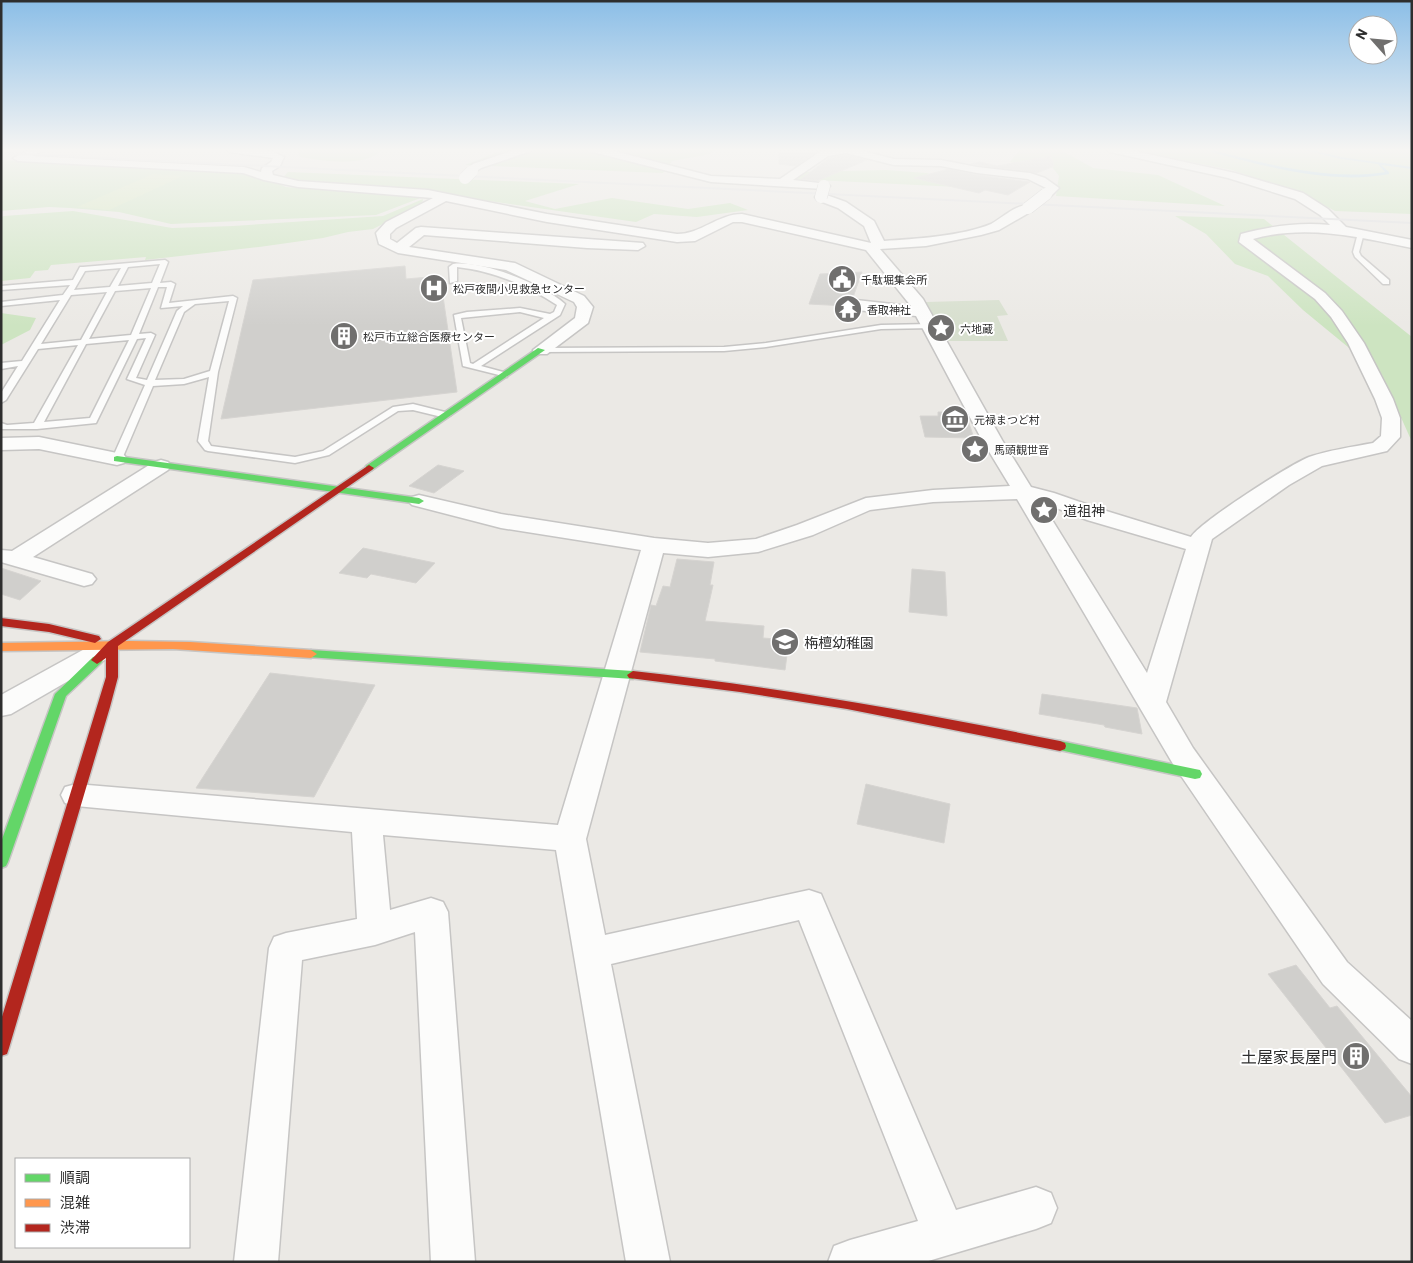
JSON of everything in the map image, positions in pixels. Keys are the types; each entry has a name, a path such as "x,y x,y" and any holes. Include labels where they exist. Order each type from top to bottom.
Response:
{"street":[{"path":"1,707 112,645 582,320 586,307 579,299 510,266 398,249 384,241 382,237 385,229 424,208"},
{"path":"504,208 546,218 690,238 736,217 875,246 926,242 976,232 994,227 1028,208"},
{"path":"846,208 869,224 875,246 916,299 957,377 1024,492 1195,774 1335,973 1412,1046"},
{"path":"1318,208 1341,229"},
{"path":"515,238 546,218"},
{"path":"1152,702 1202,536 1282,481 1315,462 1380,447 1390,437 1391,418 1384,400 1356,343 1337,314 1320,296 1246,242 1246,237 1261,231 1288,228 1341,229 1412,244"},
{"path":"398,249 421,231 680,249 690,242 690,238"},
{"path":"856,305 927,319"},
{"path":"1,444 39,443 117,460 419,501 501,521 654,545 708,550 758,545 805,530 866,504 933,496 1024,492 1047,497 1095,515 1198,546"},
{"path":"8,557 161,466"},
{"path":"648,1262 570,839 654,545"},
{"path":"8,557 84,579"},
{"path":"1,622 38,625 65,630 112,645"},
{"path":"1,1048 112,677 112,645"},
{"path":"1,862 62,694 112,645"},
{"path":"1,647 47,649 112,645 175,645 616,673 710,683 869,708 942,721 1195,774"},
{"path":"76,795 570,839"},
{"path":"367,822 375,930"},
{"path":"591,953 809,904 945,1235"},
{"path":"256,1262 286,948 375,930 431,912 453,1262"},
{"path":"850,1262 1036,1208"}],"lane":[{"path":"1360,234 1356,252 1358,257 1386,282"},
{"path":"1,400 6,386 35,347 83,269 165,262 134,336 92,421 6,428 1,426"},
{"path":"37,426 126,265"},
{"path":"453,281 453,266 455,265 500,272 561,304 557,314 474,367"},
{"path":"1,288 74,282"},
{"path":"1,304 112,289 172,284 164,306 233,298 214,372 203,441 208,448 295,460 326,453 396,409 413,407 446,415"},
{"path":"117,460 181,311 193,302"},
{"path":"504,375 466,364 457,317 467,314 520,310 551,317"},
{"path":"541,350 724,349 766,345 927,319"},
{"path":"35,347 150,335 131,379 149,384 198,379 214,372"},
{"path":"1,366 24,363"}],"green space":[{"path":"1,208 38,208 1,211"},
{"path":"70,208 394,208 376,215 171,224 119,212"},
{"path":"87,208 113,208 109,210"},
{"path":"402,208 414,208 373,229 323,238 145,260 146,257 51,265 48,270 35,271 30,278 1,281 1,217 4,216 73,211 172,228 383,216"},
{"path":"538,208 743,208 748,210 697,217 654,214 636,222"},
{"path":"1329,208 1412,208 1412,214 1335,211"},
{"path":"1175,216 1264,219 1412,337 1412,442 1382,375 1303,310 1268,276 1235,264 1206,234"},
{"path":"999,300 1008,315 997,316 1008,341 948,341 926,302"},
{"path":"1,313 36,318 30,330 1,345"}],"building":[{"name":"松戸市立総合医療センター","path":"405,266 406,279 440,276 457,392 221,419 253,280"},
{"path":"862,272 852,300 847,306 809,304 820,274"},
{"path":"938,412 965,412 974,438 925,437 920,416 938,416"},
{"path":"438,465 464,471 434,493 409,486"},
{"path":"363,548 435,563 416,583 371,574 367,578 339,573"},
{"path":"677,559 714,562 710,585 713,585 705,621 764,626 763,638 789,640 785,670 715,661 715,659 640,652 651,605 656,606 663,586 670,587"},
{"path":"1,568 41,581 20,600 1,594"},
{"path":"912,569 945,572 947,616 909,612"},
{"path":"270,673 375,685 314,797 196,788"},
{"path":"1042,694 1137,708 1142,734 1105,727 1104,725 1039,714"},
{"path":"866,784 950,804 944,843 857,824"},
{"name":"土屋家長屋門","path":"1296,965 1330,1008 1337,1006 1412,1097 1412,1115 1385,1123 1268,974"}],"railway":[{"path":"1108,208 1412,223"}],"traffic: fast":[{"path":"369,468 541,350"},
{"path":"117,459 419,501"},
{"path":"311,654 633,675"},
{"path":"1,862 61,694 97,660"},
{"path":"1060,746 1195,774"}],"traffic: slow":[{"path":"1,647 173,645 311,654"}],"traffic: jam":[{"path":"97,660 112,645 369,468"},
{"path":"1,622 49,628 95,639"},
{"path":"1,1048 104,707 112,677 112,645"},
{"path":"633,675 794,696 954,724 1060,746"}],"place":[{"name":"千駄堀集会所","path":"842,279"},
{"name":"松戸夜間小児救急センター","path":"434,288"},
{"name":"香取神社","path":"848,309"},
{"name":"六地蔵","path":"941,328"},
{"name":"松戸市立総合医療センター","path":"344,336"},
{"name":"元禄まつど村","path":"955,419"},
{"name":"馬頭観世音","path":"975,449"},
{"name":"道祖神","path":"1044,510"},
{"name":"栴檀幼稚園","path":"785,642"},
{"name":"土屋家長屋門","path":"1356,1056"}]}
